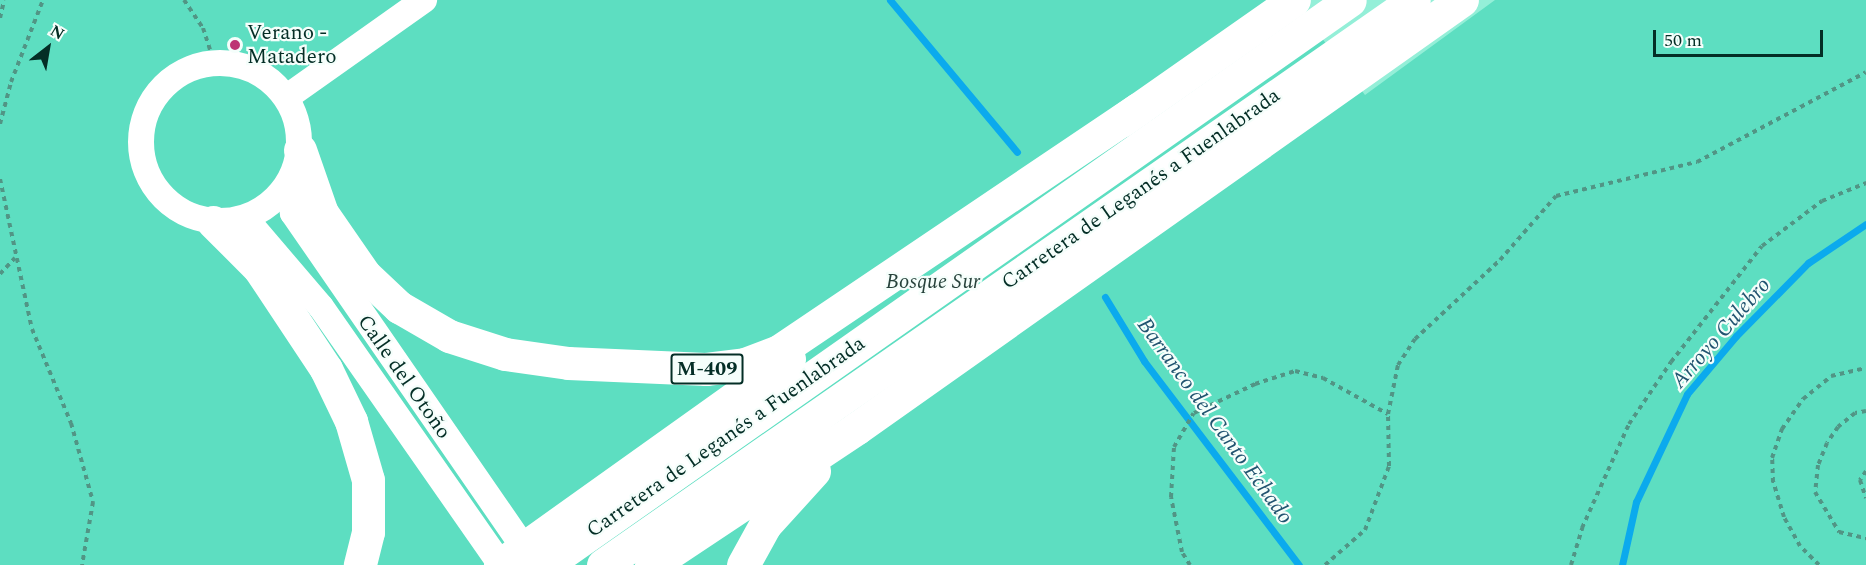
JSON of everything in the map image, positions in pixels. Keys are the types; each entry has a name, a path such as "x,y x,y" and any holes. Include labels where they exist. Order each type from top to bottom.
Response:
{"highway":[{"name":"M-409","path":"300,150 322,213 365,275 399,307 449,336 505,354 557,361 706,369 745,364 778,351 1139,108 1294,0"},
{"name":"Carretera de Leganés a Fuenlabrada","path":"545,565 582,523 1350,0"},
{"name":"Carretera de Leganés a Fuenlabrada","path":"606,563 1414,0"},
{"path":"651,565 857,428 1462,0"},
{"name":"M-409","path":"500,565 582,523 1139,108"},
{"path":"229,220 326,369 351,421 368,480 368,532 360,565"},
{"path":"743,565 765,525 857,428"}],"street":[{"path":"287,97 424,0"},
{"path":"214,62 251,68 287,97 299,126 300,150 290,181 269,206 229,220 171,206 148,178 140,144 144,114 152,98 177,74 214,62"},
{"name":"Calle del Otoño","path":"290,181 293,213 536,565"},
{"name":"Calle del Otoño","path":"229,220 321,307 500,565"}],"path":[{"path":"0,18 4,0"},
{"path":"0,124 11,82 43,0"},
{"path":"184,0 202,28 214,62"},
{"path":"1326,564 1365,530 1389,466 1388,414 1398,365 1415,339 1500,260 1556,196 1697,162 1866,72"},
{"path":"0,179 15,258 32,329 71,423 93,502 82,565"},
{"path":"1571,565 1582,528 1629,424 1671,362 1762,246 1822,201 1866,183"},
{"path":"0,274 15,258"},
{"path":"1819,565 1800,546 1784,517 1773,482 1772,458 1782,429 1803,399 1832,376 1866,368"},
{"path":"1190,565 1182,552 1171,497 1174,447 1194,413 1255,384 1295,371 1323,378 1388,414"},
{"path":"1866,411 1855,413 1838,427 1827,443 1818,465 1815,492 1839,532 1866,538"},
{"path":"1866,471 1860,480 1866,498"}],"green space":[{"name":"Bosque Sur","path":"0,0 1293,0 1365,95 1495,0 1866,0 1866,565 0,565"}],"waterway":[{"name":"Barranco del Canto Echado","path":"890,0 1017,152"},
{"name":"Arroyo Culebro","path":"1622,565 1636,502 1687,394 1736,336 1808,263 1866,224"},
{"name":"Barranco del Canto Echado","path":"1105,297 1144,361 1299,565"}],"place":[{"name":"Verano - Matadero","path":"235,45"}]}
